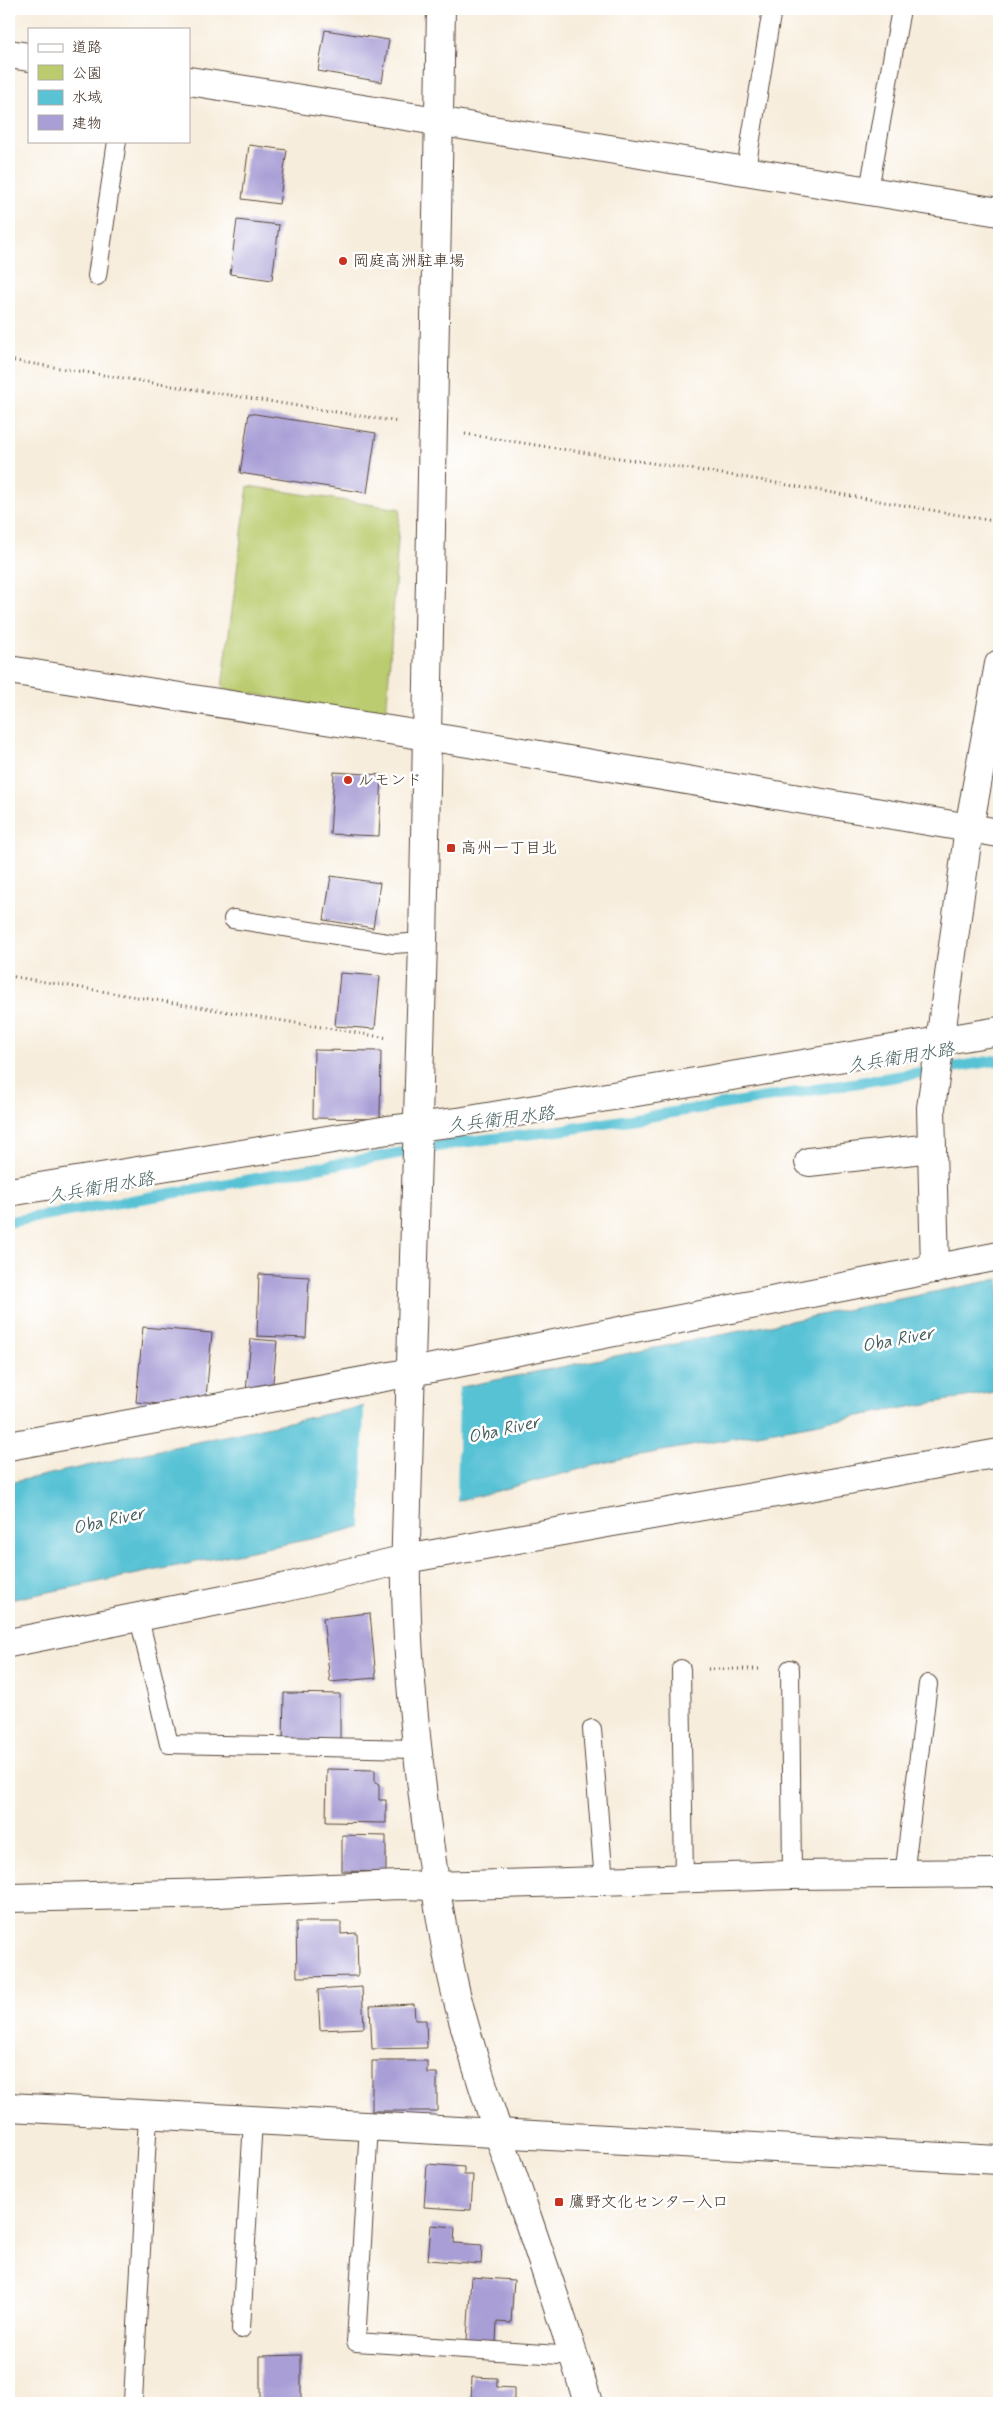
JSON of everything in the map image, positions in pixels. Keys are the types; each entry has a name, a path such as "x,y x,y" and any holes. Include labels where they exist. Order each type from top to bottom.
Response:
{"street":[{"path":"441,9 423,942 406,1549 407,1630 417,1749 435,1886 460,2010 496,2131 574,2356 588,2403"},
{"path":"9,54 28,57"},
{"path":"190,81 746,169 999,212"},
{"path":"934,1269 931,1108 938,1040 969,828 999,664"},
{"path":"9,670 427,736 999,833"},
{"path":"9,1192 417,1126 458,1122 999,1031"},
{"path":"809,1162 931,1148"},
{"path":"9,1446 411,1381 999,1256"},
{"path":"9,1643 139,1618 406,1549 999,1452"},
{"path":"9,1898 217,1893 399,1885 435,1886 604,1882 792,1875 999,1873"},
{"path":"9,2107 148,2116 496,2131 999,2160"}],"lane":[{"path":"746,169 772,9"},
{"path":"869,190 901,9"},
{"path":"97,276 117,142"},
{"path":"233,919 394,944 423,942"},
{"path":"139,1618 169,1744 417,1749"},
{"path":"681,1669 684,1879"},
{"path":"790,1669 792,1875"},
{"path":"904,1875 928,1684"},
{"path":"592,1729 604,1882"},
{"path":"133,2401 148,2116"},
{"path":"241,2329 253,2120"},
{"path":"369,2126 356,2342 574,2356"}],"path":[{"path":"9,360 407,424"},
{"path":"463,434 748,478 999,522"},
{"path":"9,976 395,1039"},
{"path":"681,1669 790,1669"},
{"path":"9,2402 24,2403"}],"green space":[{"path":"248,486 400,509 386,719 222,688"}],"water":[{"name":"Oba River","path":"999,1279 999,1391 623,1458 320,1537 9,1600 9,1483 307,1418"}],"pier":[{"path":"459,1385 457,1504 361,1529 364,1404"}],"building":[{"path":"325,30 389,40 382,82 318,71"},
{"path":"249,145 287,150 279,204 242,199"},
{"path":"237,220 279,225 272,280 230,274"},
{"path":"249,413 376,433 367,493 240,473"},
{"path":"334,772 382,775 379,836 330,834"},
{"path":"331,876 380,883 373,928 324,920"},
{"path":"340,973 380,976 375,1029 335,1026"},
{"path":"314,1050 381,1051 380,1119 313,1118"},
{"path":"259,1274 309,1277 306,1338 257,1336"},
{"path":"143,1327 212,1333 205,1408 136,1402"},
{"path":"251,1339 277,1341 272,1392 246,1391"},
{"path":"370,1613 376,1678 330,1682 323,1618"},
{"path":"284,1693 340,1694 340,1742 283,1741"},
{"path":"327,1769 375,1770 375,1783 379,1784 379,1800 386,1800 386,1823 326,1822"},
{"path":"342,1835 386,1836 386,1872 342,1871"},
{"path":"296,1922 341,1922 341,1934 357,1933 358,1976 297,1977"},
{"path":"362,1987 364,2028 320,2030 318,1990"},
{"path":"414,2004 415,2020 426,2020 427,2048 372,2049 370,2006"},
{"path":"372,2061 427,2061 427,2073 437,2073 437,2111 372,2111"},
{"path":"427,2164 464,2167 464,2175 473,2175 471,2210 424,2207"},
{"path":"431,2225 455,2227 454,2243 482,2245 481,2264 428,2260"},
{"path":"471,2277 514,2280 511,2323 497,2322 496,2342 467,2340"},
{"path":"301,2355 301,2401 260,2401 260,2356"},
{"path":"472,2377 497,2378 497,2387 514,2388 514,2403 471,2403"}],"waterway":[{"name":"久兵衛用水路","path":"9,1222 457,1143 570,1129 999,1060"}],"place":[{"name":"岡庭高洲駐車場","path":"343,261"},
{"name":"ルモンド","path":"348,780"},
{"name":"高州一丁目北","path":"451,848"},
{"name":"鷹野文化センター入口","path":"559,2202"}]}
